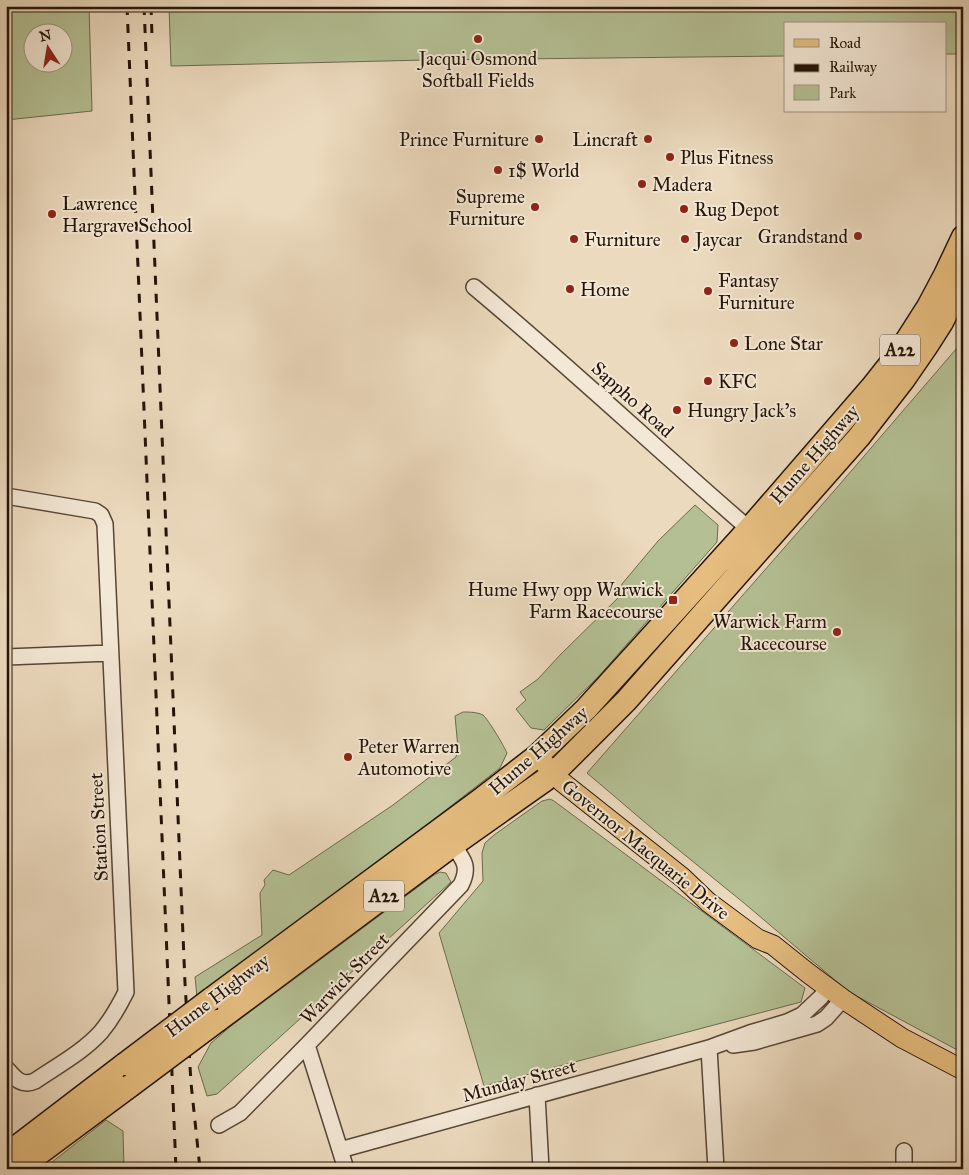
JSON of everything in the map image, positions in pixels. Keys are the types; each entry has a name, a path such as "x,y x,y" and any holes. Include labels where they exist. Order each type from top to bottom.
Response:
{"highway":[{"name":"Hume Highway","path":"18,1169 453,845 554,774 626,701 898,354 932,299 963,237"},
{"name":"Hume Highway","path":"6,1154 537,756 859,437 926,347 942,322 963,280"}],"main road":[{"name":"Governor Macquarie Drive","path":"537,756 562,782 683,878 708,902 758,940 773,945 832,998 963,1070"}],"street":[{"name":"Sappho Road","path":"474,287 757,536"},
{"name":"Station Street","path":"6,496 95,511 101,515 105,524 126,992 113,1015 94,1038 35,1081 24,1083 16,1079 6,1068"},
{"path":"6,657 110,653"},
{"name":"Warwick Street","path":"219,1125 240,1113 461,885 466,873 466,867 462,857 453,845"},
{"name":"Munday Street","path":"340,1150 709,1048 754,1042 795,1031 817,1024 826,1018 832,998"},
{"path":"307,1045 346,1169"},
{"path":"709,1048 716,1169"},
{"path":"537,1095 541,1169"},
{"path":"904,1151 904,1169"}],"green space":[{"path":"6,6 89,6 92,111 6,120"},
{"name":"Jacqui Osmond Softball Fields","path":"169,6 963,6 963,54 946,54 946,22 784,22 784,56 427,60 171,66"},
{"name":"Warwick Farm Racecourse","path":"963,341 963,1053 849,992 587,773"},
{"path":"695,505 718,525 717,542 598,677 544,730 531,728 516,709 526,700 520,692 538,679 622,594 622,584 658,541"},
{"path":"463,712 483,715 492,727 507,753 500,768 197,997 195,977 262,935 260,893 265,885 264,880 273,870 289,875 393,805 456,757 458,748 455,716"},
{"path":"550,799 805,988 801,1002 484,1086 439,933 483,881 482,853 485,843 542,801"},
{"path":"440,872 446,873 451,882 217,1094 207,1096 198,1067 211,1043 231,1026"},
{"path":"106,1120 123,1131 124,1169 43,1169"}],"railway":[{"path":"127,6 176,1169"},
{"path":"144,6 185,983 191,1083 200,1169"},
{"path":"151,6 152,36"}],"place":[{"name":"Jacqui Osmond Softball Fields","path":"478,39"},
{"name":"Prince Furniture","path":"539,139"},
{"name":"Lincraft","path":"648,139"},
{"name":"Plus Fitness","path":"670,157"},
{"name":"1$ World","path":"498,170"},
{"name":"Madera","path":"642,184"},
{"name":"Supreme Furniture","path":"535,207"},
{"name":"Rug Depot","path":"684,209"},
{"name":"Lawrence Hargrave School","path":"52,214"},
{"name":"Grandstand","path":"858,236"},
{"name":"Furniture","path":"574,239"},
{"name":"Jaycar","path":"685,239"},
{"name":"Home","path":"570,289"},
{"name":"Fantasy Furniture","path":"708,291"},
{"name":"Lone Star","path":"734,343"},
{"name":"KFC","path":"708,381"},
{"name":"Hungry Jack's","path":"677,410"},
{"name":"Hume Hwy opp Warwick Farm Racecourse","path":"673,600"},
{"name":"Warwick Farm Racecourse","path":"837,632"},
{"name":"Peter Warren Automotive","path":"348,757"}]}
